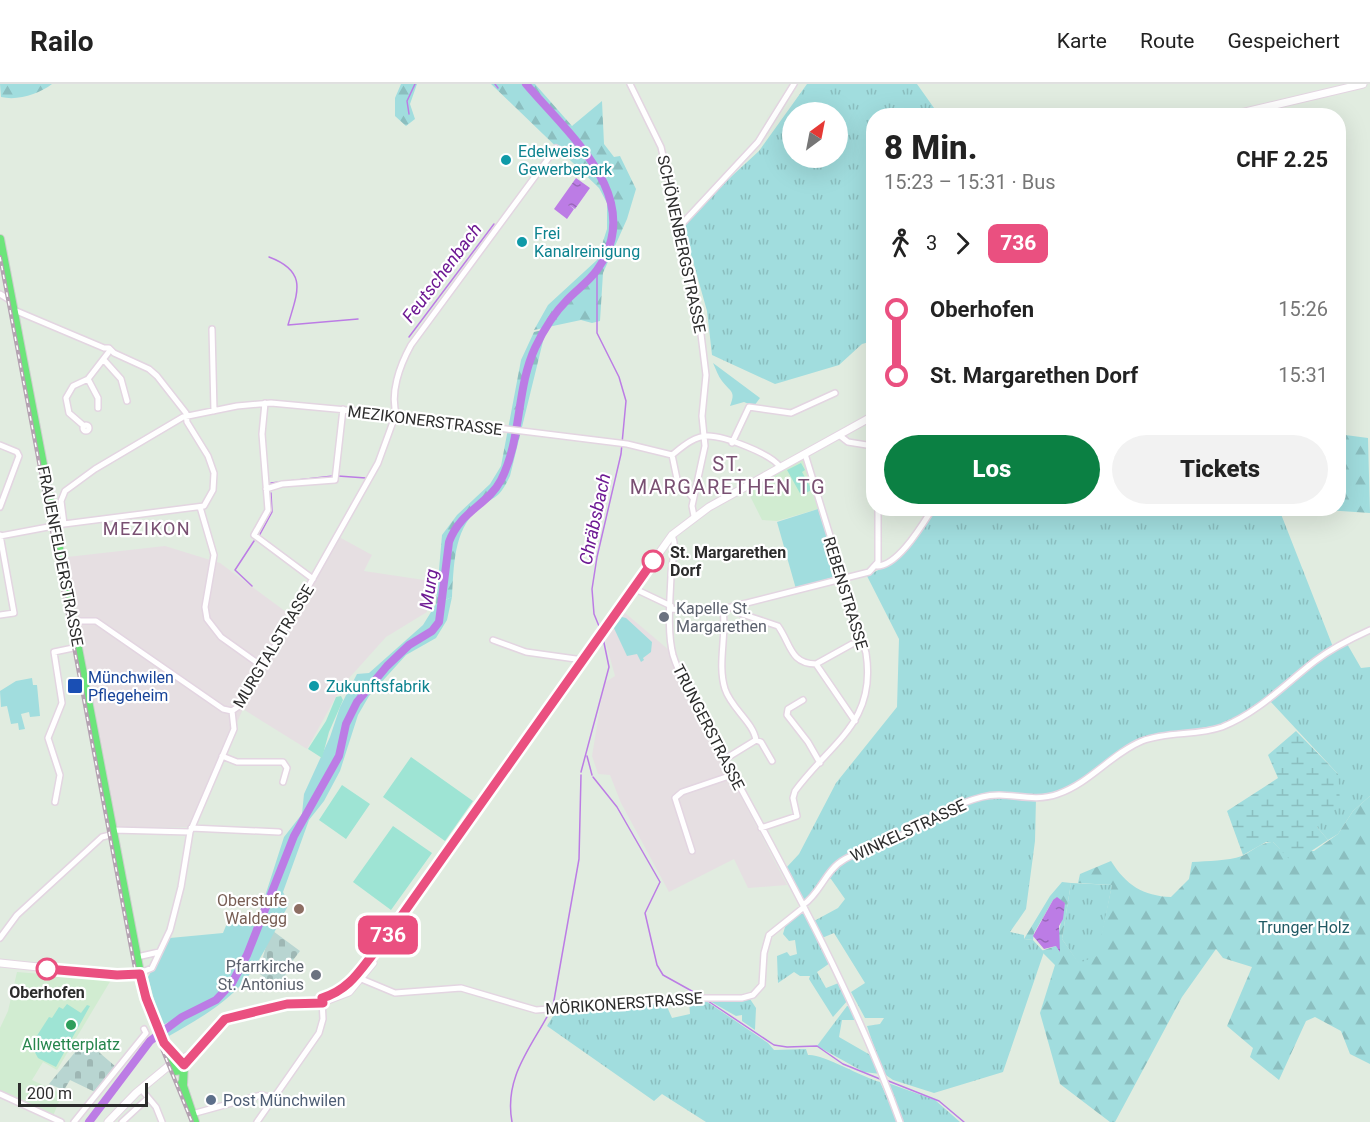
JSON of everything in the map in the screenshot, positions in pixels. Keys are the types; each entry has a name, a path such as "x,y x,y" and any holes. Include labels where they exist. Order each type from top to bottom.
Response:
{"main road":[{"path":"1262,108 1363,84"},
{"name":"FRAUENFELDERSTRASSE","path":"0,239 60,525 73,621 140,974 156,1025 177,1065 194,1118"},
{"path":"108,1122 141,1089 206,1044 225,1019 287,1004 323,1000 359,978 672,536 694,516 866,420"},
{"path":"0,963 105,975 140,974"}],"street":[{"name":"SCHÖNENBERGSTRASSE","path":"630,84 661,147 698,309 704,351 704,451 693,498 694,516"},
{"path":"679,227 759,142 794,84"},
{"name":"MURGTALSTRASSE","path":"140,974 152,968 170,930 179,897 191,830 234,728 232,711 239,706 263,667 378,463 395,418 394,408 400,367 411,345 556,148"},
{"path":"0,294 13,306 143,366 157,376 186,417 191,431 208,456 214,473 213,490 202,506 60,525 0,536 14,613 3,615"},
{"path":"212,329 214,411"},
{"path":"84,426 69,413 66,399 73,386 88,380 109,352"},
{"path":"104,360 121,379 128,401"},
{"path":"88,380 98,398 98,408"},
{"path":"732,443 749,408 792,413 835,393"},
{"path":"265,403 262,434 267,512 255,531 255,537 313,579"},
{"name":"MEZIKONERSTRASSE","path":"60,525 61,501 65,491 95,469 186,417 265,403 379,413 395,418 621,443 672,454"},
{"path":"266,489 282,484 334,480 343,409"},
{"path":"839,435 848,442 866,445"},
{"path":"693,498 676,479 672,454 683,444 704,437 732,443 766,455 780,467"},
{"path":"0,445 17,452 19,456 0,507"},
{"name":"REBENSTRASSE","path":"761,828 795,817 795,791 855,721 866,694 868,668 805,454"},
{"path":"202,506 214,555 205,614 221,637 263,667"},
{"path":"877,566 878,516"},
{"path":"633,588 671,607 694,611 732,607 869,572 889,561 906,546 927,516"},
{"name":"TRUNGERSTRASSE","path":"672,536 676,545 671,573 672,651 676,663 732,775 804,906"},
{"path":"732,607 736,612 774,624 781,630 794,657 803,663 816,663 852,644"},
{"path":"723,609 724,684 731,703 755,733 756,740"},
{"path":"73,621 96,621 223,709 232,711"},
{"name":"WINKELSTRASSE","path":"832,868 844,859 900,836 934,816 959,805 994,795 1041,799 1060,794 1086,779 1119,753 1143,741 1165,735 1222,727 1251,712 1341,643 1370,630"},
{"path":"493,640 526,652 583,660"},
{"path":"55,802 60,775 48,738 61,707 62,697 54,652 78,646"},
{"path":"816,663 855,721"},
{"path":"803,700 788,709 787,715 808,742 820,763"},
{"path":"725,759 756,740"},
{"path":"756,740 761,742 772,761"},
{"path":"222,756 237,762 283,762 287,768 283,782"},
{"path":"692,852 675,798 682,792 732,775"},
{"path":"0,938 21,911 102,837 113,832 191,830 279,832"},
{"name":"MÖRIKONERSTRASSE","path":"359,978 395,993 461,988 536,1010 684,998 742,998 753,994 762,985 766,942 771,932 804,906 832,868"},
{"path":"804,906 863,1024 900,1122"},
{"path":"137,957 161,951"},
{"path":"257,1122 318,1033 323,1019 323,1000"},
{"path":"74,1122 146,1033 144,1029"},
{"path":"141,1089 162,1122"},
{"path":"0,1094 61,1122"},
{"path":"194,1118 261,1095 273,1098"},
{"path":"122,1122 148,1098"}],"shaded area":[{"path":"802,460 807,464 818,509 777,521 762,520 747,490"},
{"path":"801,463 805,470 802,472 812,490 801,495 787,470"},
{"path":"339,537 372,555 364,571 424,580 427,612 386,637 342,686 307,749 243,709 190,827 116,827 67,557 165,546 220,563 293,617"},
{"path":"624,612 670,651 688,695 787,885 748,888 734,859 669,892 621,803 610,775 598,774 592,756 604,683 615,676 604,636"},
{"path":"341,696 343,700 329,732 322,758 308,749 326,721 336,697"},
{"path":"411,757 473,801 445,841 383,797"},
{"path":"342,785 370,804 346,839 319,820"},
{"path":"393,826 432,853 391,910 353,882"},
{"path":"17,972 111,980 57,1070 43,1062 32,1080 62,1094 53,1116 0,1092 0,1028 8,1011"},
{"path":"67,1004 81,1013 87,1005 90,1006 56,1067 38,1058 31,1045 49,1017 52,1018 59,1007 63,1009"}],"green space":[{"path":"0,84 52,84 35,94 8,98 1,97"},
{"path":"401,84 417,84 410,104 415,119 406,126 395,116 395,98"},
{"path":"491,84 535,84 572,126 602,101 604,144 614,157 620,156 636,189 627,219 603,273 600,321 592,323 581,320 534,330 548,305 597,260 607,229 607,203 599,188"},
{"path":"807,84 917,84 934,108 866,108 866,343 839,365 775,384 712,355 707,311 682,222 759,151 782,119 782,168 848,168 848,102 794,102"},
{"path":"546,329 510,476 499,493 478,509 464,528 456,550 452,597 436,604 442,535 457,515 490,484 501,466 521,360 534,332"},
{"path":"713,363 760,398 754,406 744,402 730,406 732,392 721,379"},
{"path":"1346,435 1368,438 1370,513 1346,511"},
{"path":"818,509 839,575 796,589 777,522"},
{"path":"929,516 1282,516 1333,647 1253,709 1224,724 1151,737 1065,789 1036,798 1035,841 1026,909 1010,932 1024,935 1024,939 1033,940 1044,952 1003,1072 934,1093 893,1080 883,1073 867,1026 880,1024 884,1018 865,1018 851,992 865,983 834,933 822,938 814,921 838,908 845,899 831,879 824,876 809,898 804,900 786,868 799,854 836,783 897,707 899,639 867,576 884,567"},
{"path":"452,597 447,620 436,638 406,655 369,696 358,715 340,771 324,801 309,820 283,892 289,904 252,971 223,1002 169,1036 164,1026 203,1004 161,1026 148,977 170,938 223,933 230,916 258,918 284,837 302,814 304,794 330,737 340,707 357,674 369,673 423,625 436,604"},
{"path":"618,616 626,618 652,642 651,652 641,662 637,654 627,656 612,624"},
{"path":"1346,642 1361,668 1370,667 1370,796 1353,811 1338,834 1328,840 1317,827 1338,774 1269,700 1308,668"},
{"path":"32,678 33,685 37,685 40,716 30,717 29,712 21,714 25,729 19,730 18,723 11,724 7,706 1,707 0,691 16,681"},
{"path":"1296,731 1338,774 1340,801 1317,827 1328,840 1293,863 1273,842 1266,842 1243,855 1227,811 1278,778 1268,755"},
{"name":"Trunger Holz","path":"1370,796 1370,1064 1350,1054 1341,1031 1315,1017 1306,1021 1279,1080 1250,1057 1253,1048 1227,1026 1252,967 1223,958 1216,949 1182,997 1115,1122 1110,1122 1060,1084 1040,1013 1055,965 1041,951 1056,946 1065,903 1053,900 1034,933 1033,940 1024,939 1050,896 1062,882 1071,883 1062,939 1079,963 1097,956 1112,885 1078,883 1080,874 1111,861 1123,877 1136,888 1152,894 1171,897 1189,879 1192,862 1236,858 1265,843 1273,842 1280,849 1314,851 1338,834 1353,811"},
{"path":"1071,883 1112,885 1098,956 1079,964 1062,939"},
{"path":"801,912 805,914 830,963 817,972 826,988 841,982 848,1000 833,1017 809,979 810,976 800,976 794,972 778,983 777,956 787,952 790,956 797,954 795,940 789,941 783,934 785,927 782,925"},
{"path":"273,931 300,951 284,972 286,974 277,987 256,971 261,965 269,934"},
{"path":"703,999 768,1043 774,1050 806,1049 808,1055 822,1058 880,1082 898,1122 706,1122 662,1094 654,1101 547,1026 556,1011 665,1002 672,1018 690,1014 689,1000"},
{"path":"750,999 756,1008 755,1030 742,1021 742,1015 736,1016 708,1000"},
{"path":"847,1006 853,1007 858,1020 842,1020 839,1037 872,1056 880,1074 864,1072 817,1046"},
{"path":"85,1040 116,1067 97,1093 70,1080 64,1090 49,1084"},
{"path":"888,1083 935,1100 960,1122 902,1122"}],"water":[{"path":"576,178 590,188 575,209 568,204 574,209 567,219 554,209"},
{"path":"1057,897 1065,903 1063,919 1059,926 1060,952 1056,946 1044,949 1033,936 1053,900"}],"waterway":[{"path":"409,114 407,101 415,84"},
{"path":"495,84 498,88"},
{"name":"Murg","path":"89,1122 150,1041 182,1017 216,1000 232,983 247,955 294,836 339,756 346,724 357,702 387,666 409,645 432,631 439,622 449,542 460,523 489,496 501,480 508,464 525,380 535,348 558,310 597,270 610,244 613,218 608,193 596,169 562,124 526,84"},
{"name":"Feutschenbach","path":"409,337 494,224"},
{"path":"269,257 290,269 295,277 296,293 288,325 358,319"},
{"name":"Chräbsbach","path":"597,271 597,333 619,377 626,401 621,454 597,557 592,589 594,614 601,631"},
{"path":"271,483 333,476"},
{"path":"338,476 366,478"},
{"path":"259,536 272,512 271,493"},
{"path":"252,586 235,570 254,541"},
{"name":"Chräbsbach","path":"581,772 609,667 603,638"},
{"path":"587,756 592,775"},
{"name":"Chräbsbach","path":"553,1006 579,859 581,775"},
{"path":"593,777 617,807 660,882 645,913 657,965 663,975 699,995"},
{"path":"708,1001 774,1045 817,1046 843,1064 880,1079"},
{"name":"Chräbsbach","path":"512,1122 510,1106 515,1078 526,1053 548,1015"},
{"path":"886,1080 939,1101 964,1122"}],"railway":[{"path":"0,257 136,974 145,1007 192,1122"}],"bus line":[{"name":"736","path":"47,969 105,975 140,974 146,998 165,1046 184,1065 206,1044 225,1019 287,1004 323,1003 322,998 341,991 357,976 383,942 653,561"}],"place":[{"name":"Edelweiss Gewerbepark","path":"506,160"},
{"name":"Frei Kanalreinigung","path":"522,242"},
{"name":"St. Margarethen Dorf","path":"653,561"},
{"name":"Kapelle St. Margarethen","path":"664,617"},
{"name":"Münchwilen Pflegeheim","path":"75,686"},
{"name":"Zukunftsfabrik","path":"314,686"},
{"name":"Oberstufe Waldegg","path":"299,909"},
{"name":"Oberhofen","path":"47,969"},
{"name":"Pfarrkirche St. Antonius","path":"316,975"},
{"name":"Allwetterplatz","path":"71,1025"},
{"name":"Post Münchwilen","path":"211,1100"}],"district":[{"name":"ST. MARGARETHEN TG","path":"728,476"},
{"name":"MEZIKON","path":"147,529"}]}
